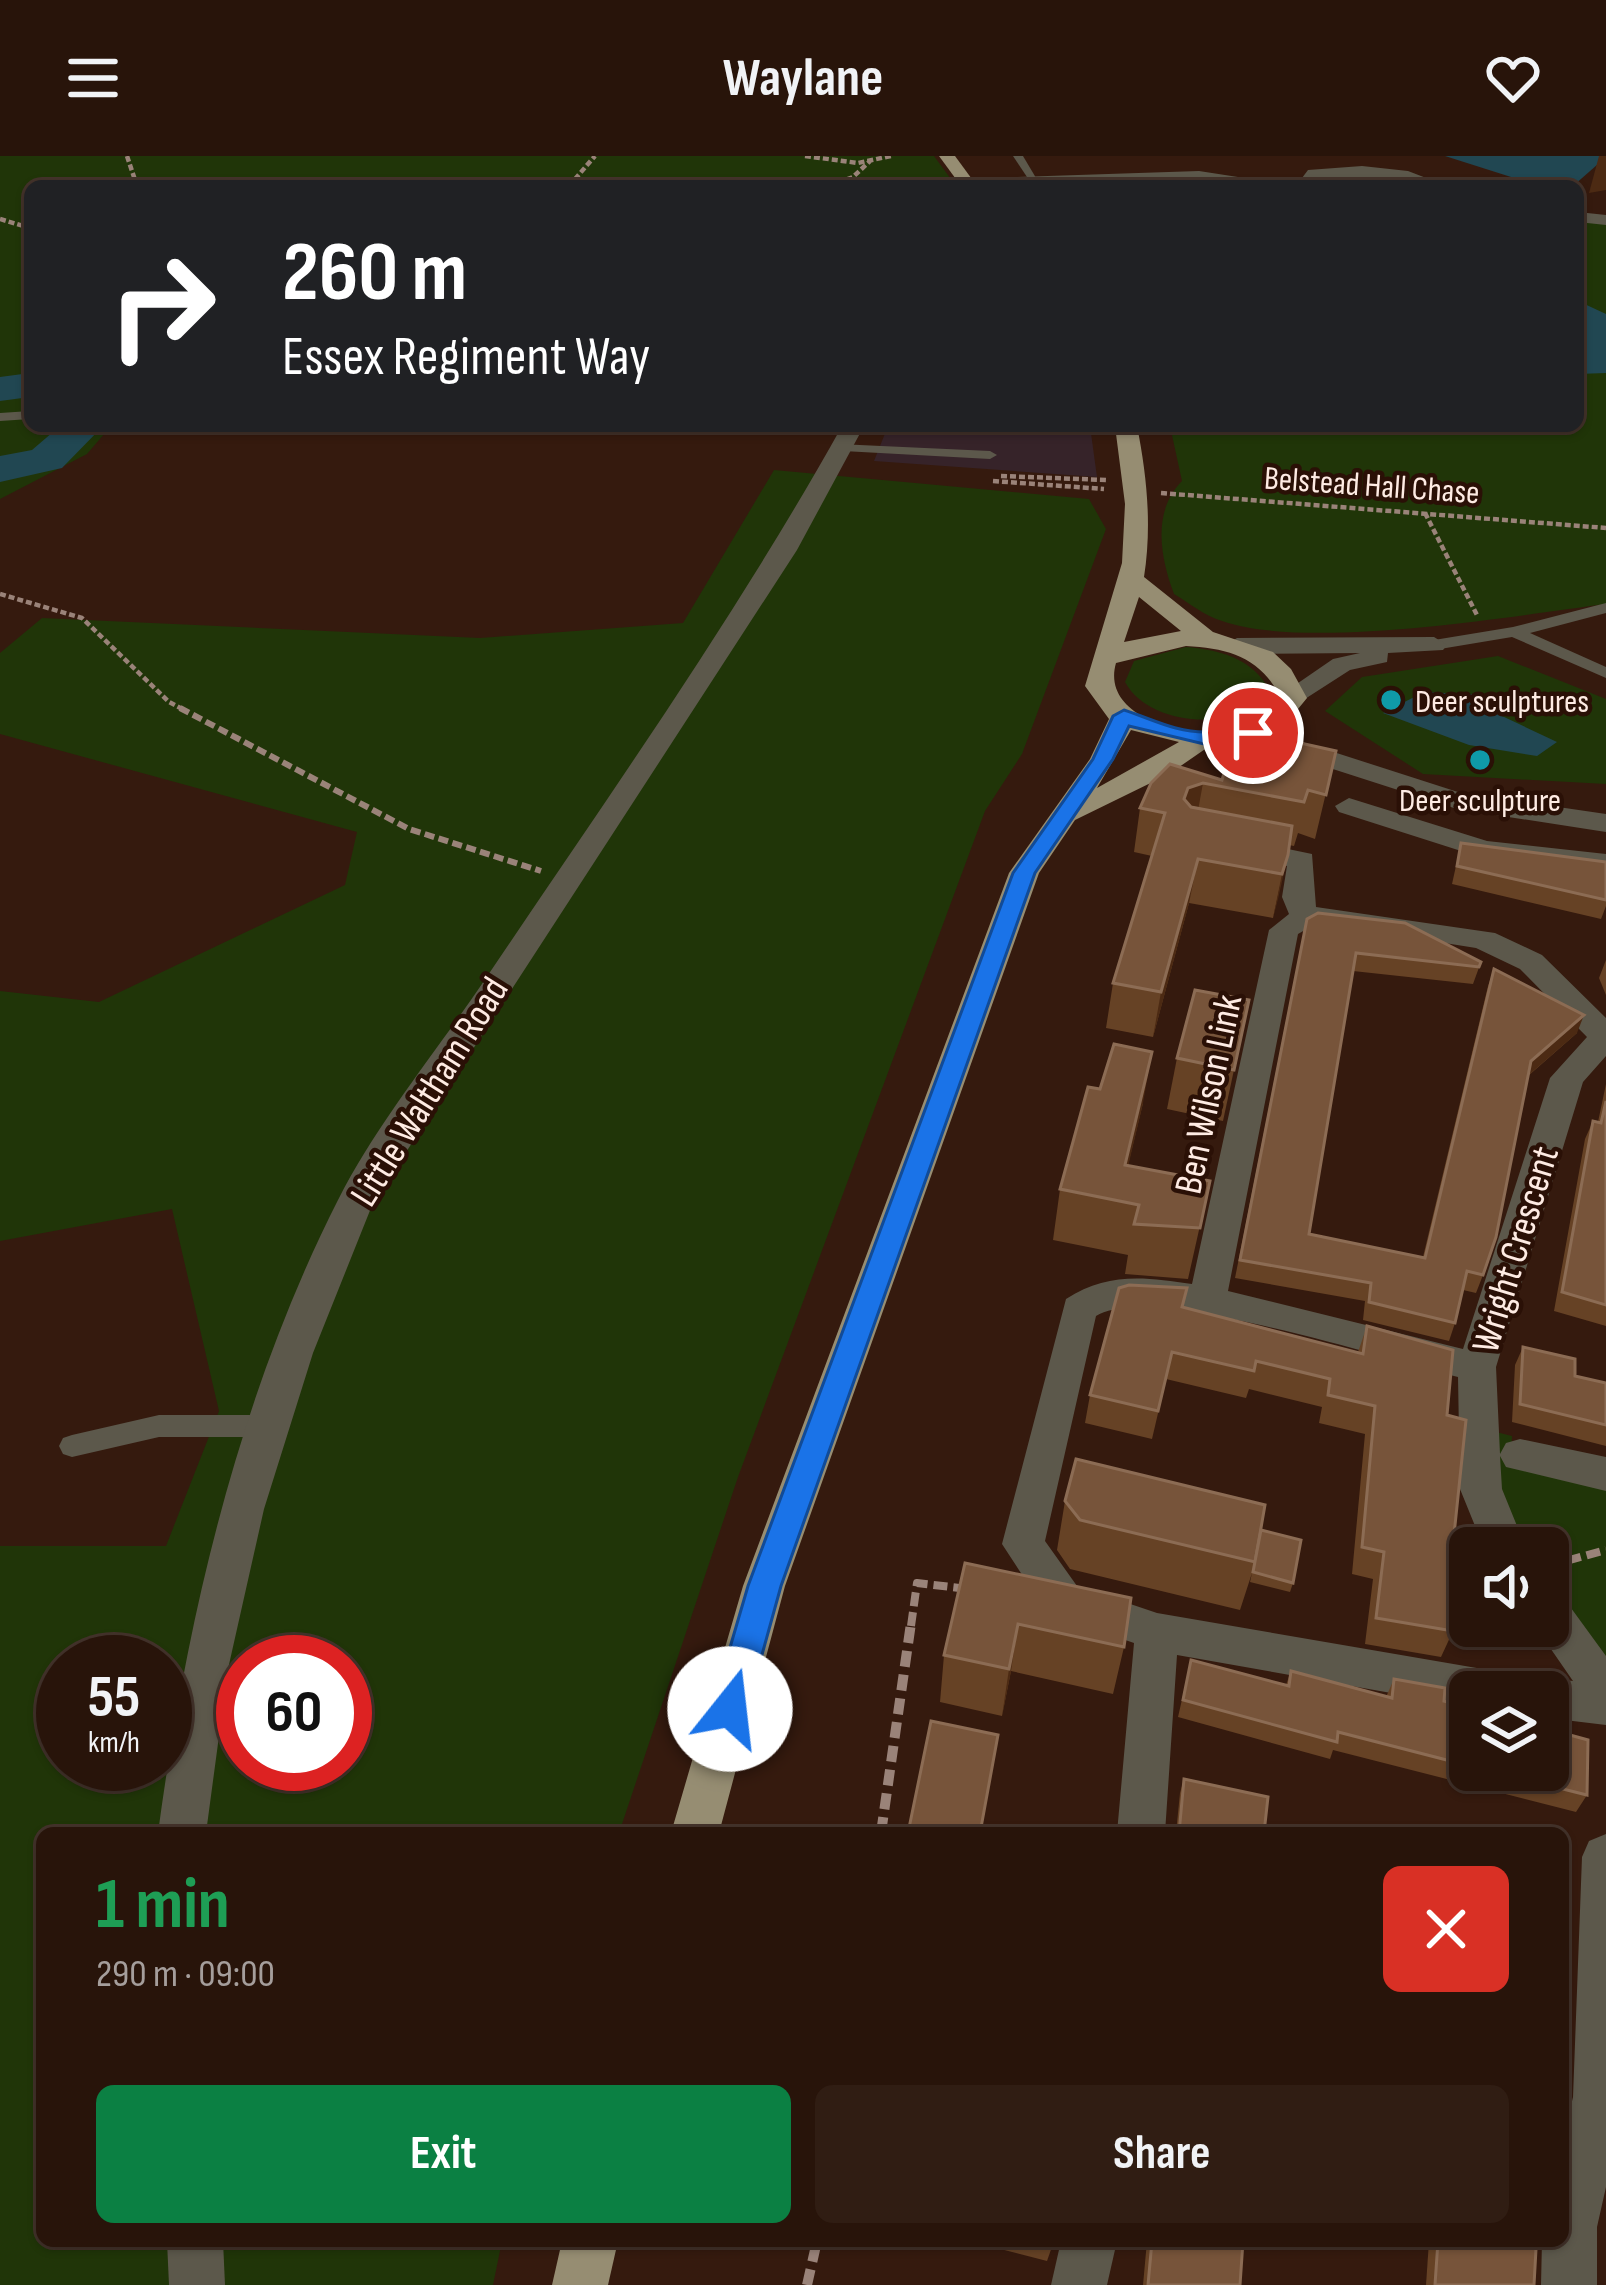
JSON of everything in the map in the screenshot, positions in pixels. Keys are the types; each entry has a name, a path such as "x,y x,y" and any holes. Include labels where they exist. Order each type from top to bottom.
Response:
{"main road":[{"path":"1110,657 1151,640 1206,639 1237,646 1288,678 1292,702 1277,722 1253,733 1204,738 1160,732 1124,716 1098,686 1132,579 1135,492 1127,432"},
{"path":"1132,579 1206,639"},
{"path":"697,1827 764,1586 1024,873 1066,814 1124,716"},
{"path":"1066,814 1160,768 1204,738"},
{"path":"580,2285 589,2247"}],"street":[{"path":"1309,180 1314,173 1364,170 1424,180"},
{"path":"1061,180 1199,176 1235,180"},
{"name":"Little Waltham Road","path":"183,1827 193,1730 217,1599 266,1426 313,1295 356,1200 785,550 848,437"},
{"path":"1237,646 1434,645"},
{"path":"1389,778 1292,702 1342,664 1434,645"},
{"path":"1253,733 1456,801 1606,823"},
{"path":"1349,806 1483,849 1606,863"},
{"path":"1216,844 1302,860 1297,896 1305,917 1332,916 1484,940 1531,962 1605,1036"},
{"name":"Ben Wilson Link","path":"1207,1300 1284,930 1305,917"},
{"name":"Wright Crescent","path":"1496,1527 1481,1490 1477,1367 1567,1078 1605,1036"},
{"path":"1449,1683 1157,1632 1062,1600 1023,1544 1079,1309 1100,1295 1136,1290 1207,1300 1477,1367"},
{"path":"1520,1455 1606,1474"},
{"path":"1142,1827 1157,1632"},
{"path":"1569,1636 1606,1702"},
{"path":"1569,1699 1606,1702"},
{"path":"1569,2218 1602,2098 1606,1857"},
{"path":"195,2247 197,2285"},
{"path":"1079,2285 1088,2247"},
{"path":"1568,2247 1569,2285"}],"lane":[{"path":"848,437 990,455"},
{"path":"1434,645 1514,632 1606,608"},
{"path":"1514,632 1606,673"},
{"path":"72,1446 159,1426 266,1426"}],"path":[{"path":"574,180 595,156"},
{"path":"805,156 858,163 891,156"},
{"path":"841,180 883,157"},
{"name":"Belstead Hall Chase","path":"1135,492 1606,528"},
{"path":"0,594 82,618 169,702 391,820 565,879"},
{"path":"1569,1560 1606,1550"},
{"path":"882,1827 917,1583 979,1590"},
{"path":"807,2285 816,2247"}],"shaded area":[{"path":"886,432 1091,432 1097,477 874,461"}],"green space":[{"path":"0,156 934,156 952,180 24,180 24,432 106,432 87,454 0,499"},
{"path":"1584,222 1606,223 1606,604 1357,632 1305,633 1222,621 1174,594 1165,565 1163,520 1172,493 1182,481 1171,432 1584,432"},
{"path":"774,470 1089,499 1106,529 1022,754 985,811 738,1477 621,1827 36,1827 36,2247 501,2247 493,2285 0,2285 0,1546 166,1546 219,1411 172,1209 0,1241 0,991 99,1002 345,885 357,832 0,734 0,653 42,618 480,638 683,623"},
{"path":"1186,647 1221,653 1250,667 1266,684 1259,704 1226,717 1187,718 1150,707 1125,682 1134,661"},
{"path":"1498,656 1606,699 1606,784 1423,774 1325,711 1362,677"},
{"path":"1488,1430 1512,1436 1511,1467 1606,1489 1606,1675 1569,1621 1569,1527 1511,1527 1496,1497"}],"water":[{"path":"1445,156 1606,156 1580,180 1520,180"},
{"path":"1584,304 1606,314 1606,373 1584,374"},
{"path":"1424,692 1488,695 1502,716 1557,742 1537,756 1469,745 1383,713"}],"building":[{"path":"1237,729 1336,751 1326,795 1308,790 1304,802 1203,783 1188,788 1184,799 1191,807 1292,826 1282,874 1198,859 1161,992 1113,983 1165,813 1140,808 1151,783 1170,764 1222,780"},
{"path":"1461,843 1606,862 1606,900 1457,866"},
{"path":"1318,913 1405,923 1481,962 1479,967 1356,953 1309,1234 1425,1258 1494,969 1584,1015 1531,1061 1496,1237 1483,1275 1467,1271 1455,1323 1369,1302 1371,1283 1240,1260 1307,919"},
{"path":"1195,990 1249,1000 1234,1070 1177,1058"},
{"path":"1114,1044 1152,1052 1125,1165 1210,1181 1200,1228 1134,1224 1139,1205 1060,1189 1088,1087 1100,1089"},
{"path":"1606,1101 1606,1305 1562,1292 1593,1121 1601,1123"},
{"path":"1119,1288 1187,1288 1182,1307 1363,1354 1367,1326 1453,1350 1447,1415 1466,1420 1455,1527 1449,1527 1449,1630 1376,1618 1384,1552 1362,1547 1375,1406 1328,1395 1330,1379 1256,1361 1254,1371 1172,1352 1158,1411 1090,1395"},
{"path":"1523,1347 1575,1359 1575,1376 1606,1383 1606,1425 1520,1404"},
{"path":"1076,1459 1265,1505 1255,1562 1080,1520 1065,1501"},
{"path":"1261,1530 1301,1540 1293,1583 1253,1572"},
{"path":"965,1563 1131,1598 1124,1647 1018,1624 1009,1669 944,1655"},
{"path":"1191,1660 1289,1686 1291,1671 1392,1698 1394,1679 1445,1688 1449,1761 1338,1732 1337,1742 1183,1700"},
{"path":"931,1721 998,1735 981,1827 909,1827"},
{"path":"1569,1735 1588,1740 1587,1795 1569,1790"},
{"path":"1184,1779 1268,1797 1265,1827 1180,1827"},
{"path":"1151,2247 1243,2247 1240,2285 1148,2285"},
{"path":"1438,2247 1536,2249 1534,2285 1435,2285"}],"waterway":[{"path":"0,389 24,386"},
{"path":"0,469 47,459 77,432"}],"place":[{"name":"Deer sculptures","path":"1391,700"},
{"name":"Deer sculpture","path":"1480,760"}],"route":[{"path":"730,1709 764,1586 1024,873 1103,759 1124,716 1160,732 1204,738 1253,733"}]}
